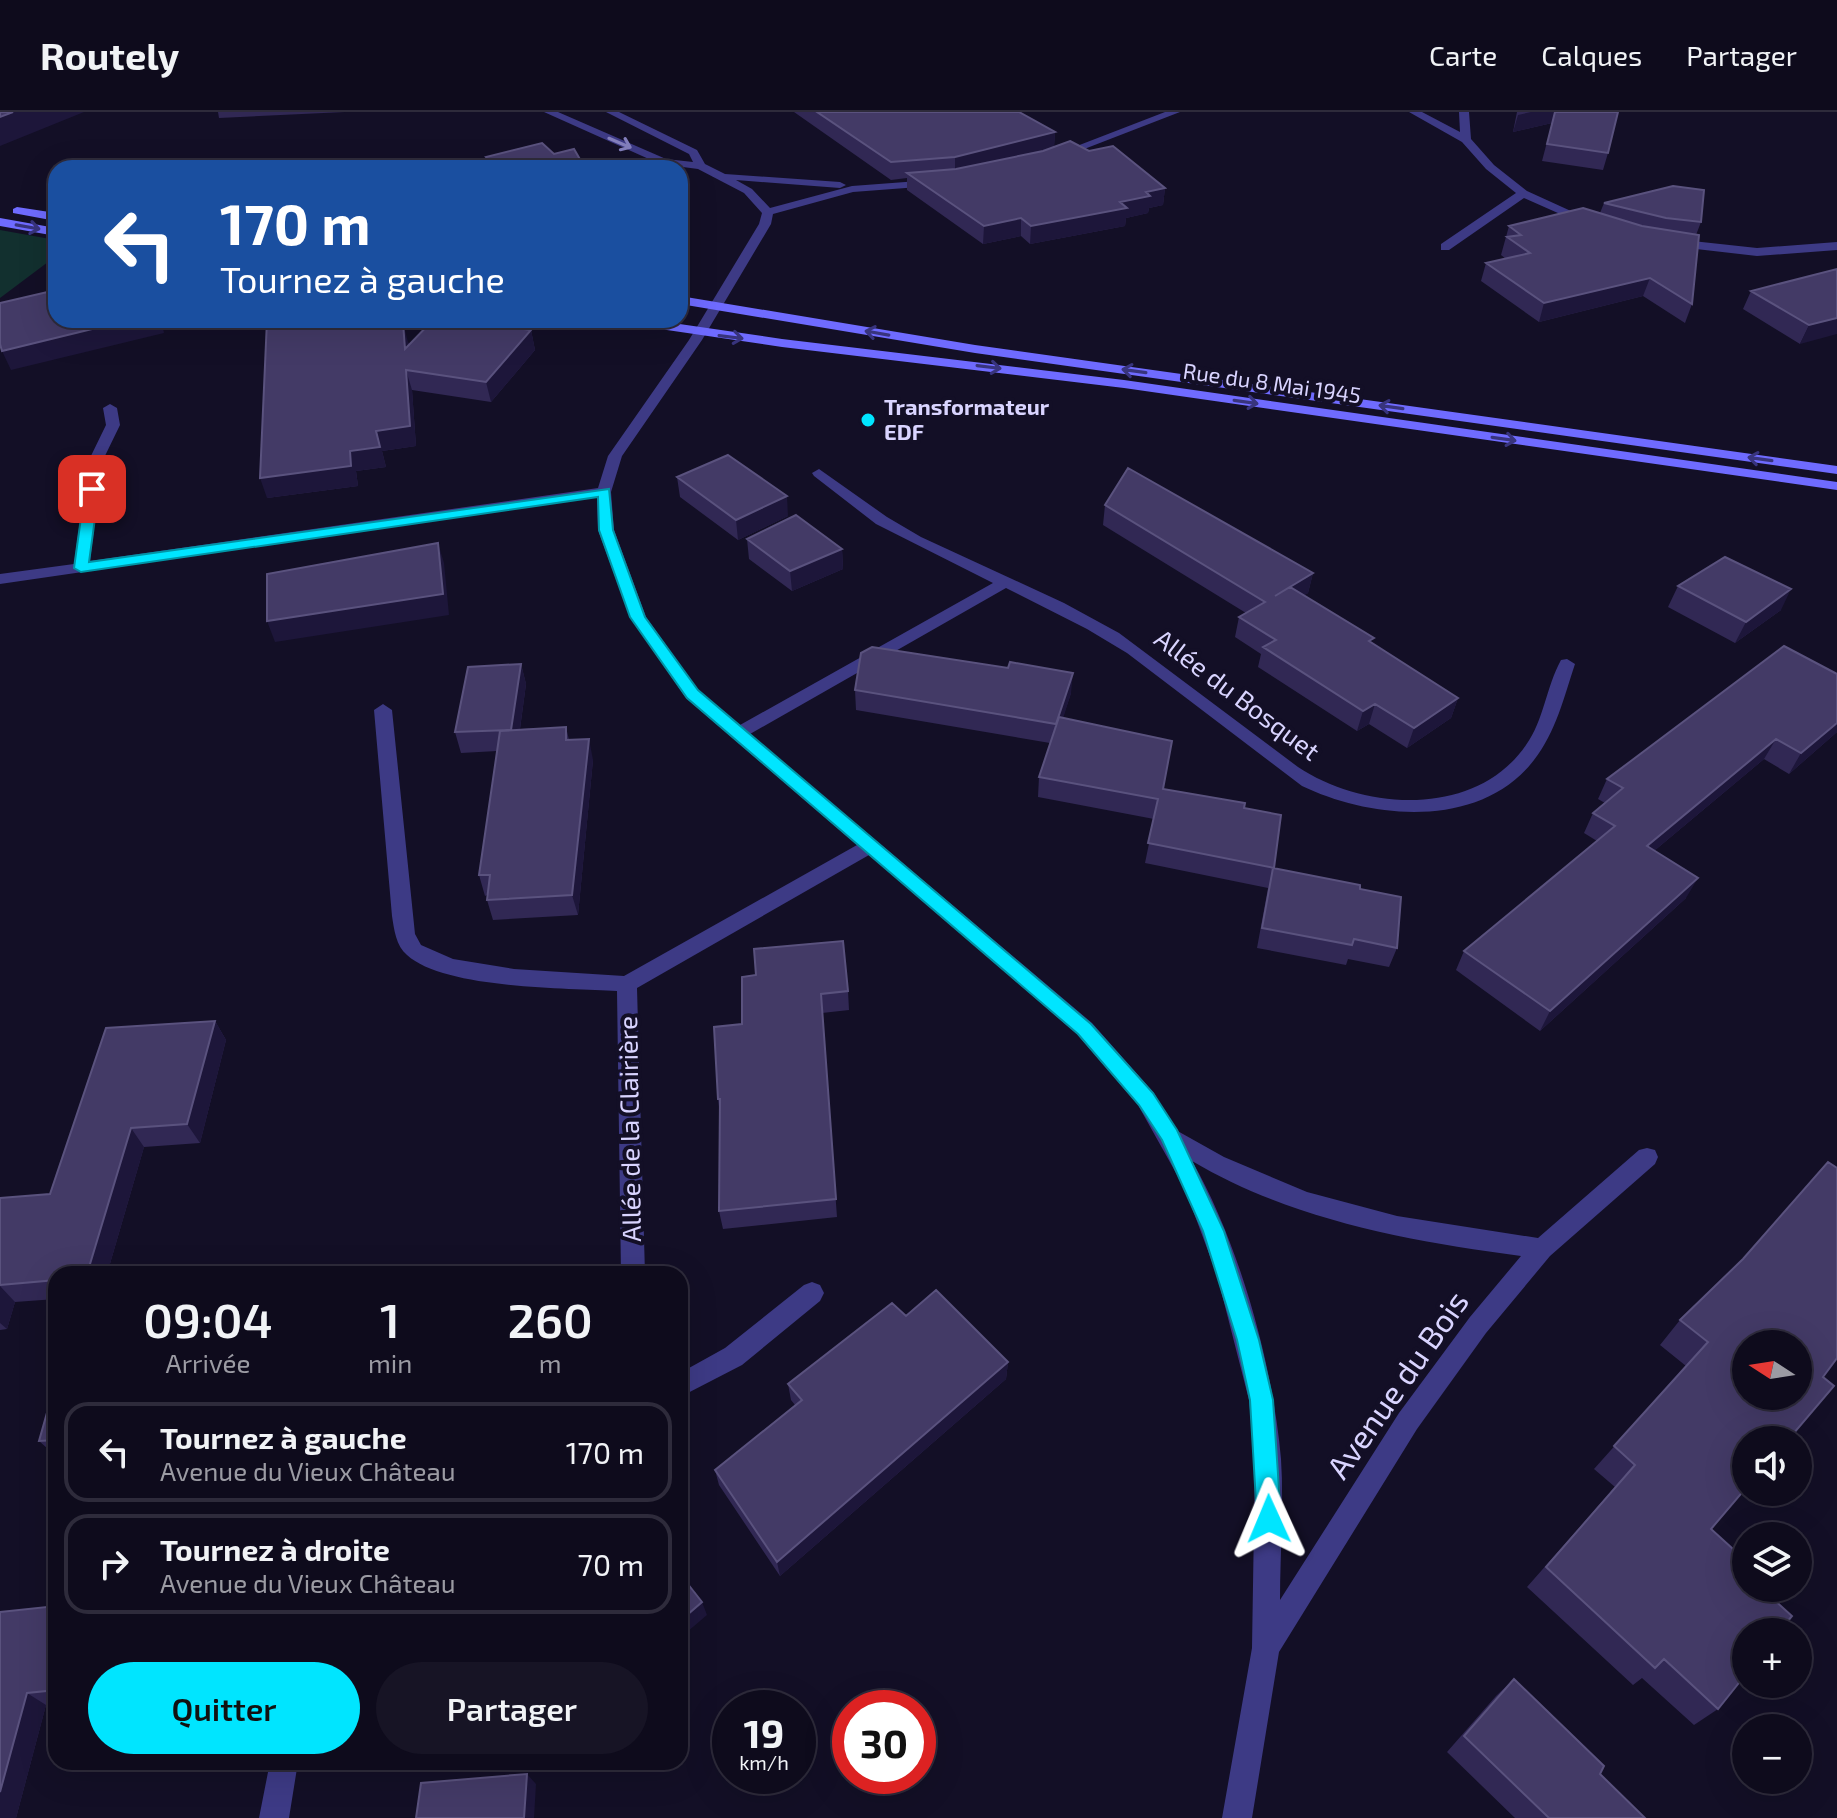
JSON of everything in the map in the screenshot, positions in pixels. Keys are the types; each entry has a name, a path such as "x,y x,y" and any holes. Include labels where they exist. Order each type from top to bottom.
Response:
{"main road":[{"path":"0,208 48,216"},
{"path":"0,222 48,231"},
{"name":"Rue du 8 Mai 1945","path":"688,301 975,349 1837,470"},
{"name":"Rue du 8 Mai 1945","path":"675,328 1124,384 1837,486"}],"street":[{"path":"549,112 659,160"},
{"path":"611,112 693,152 701,166"},
{"path":"1051,159 1175,112"},
{"path":"1414,112 1466,140 1490,167 1523,193 1605,228"},
{"path":"1464,112 1466,140"},
{"path":"688,165 701,166 721,176 756,197 768,212"},
{"path":"721,176 868,187"},
{"path":"768,212 831,193 939,182"},
{"path":"1445,247 1523,193"},
{"path":"700,332 765,224 768,212"},
{"path":"1654,240 1757,252 1837,246"},
{"name":"Avenue du Bois","path":"700,332 615,456 604,492 606,530 638,617 692,694 1085,1029 1146,1099 1170,1135 1195,1186 1229,1275 1261,1400 1268,1461 1266,1648 1237,1818"},
{"path":"81,568 95,462 113,425 110,408"},
{"name":"Allée du Bosquet","path":"819,473 847,500 882,524 1048,602 1128,646 1307,781 1347,797 1377,803 1427,805 1453,802 1481,792 1508,777 1538,741 1567,664"},
{"path":"5,582 81,568 604,492"},
{"path":"739,733 1004,583"},
{"name":"Allée de la Clairière","path":"383,710 406,938 414,951 430,962 458,969 627,984 871,845"},
{"name":"Allée de la Clairière","path":"627,984 633,1266"},
{"name":"Avenue du Bois","path":"1170,1135 1212,1163 1330,1211 1423,1234 1542,1249"},
{"name":"Avenue du Bois","path":"1266,1648 1408,1421 1478,1325 1542,1249 1647,1157"},
{"path":"688,1382 706,1375 734,1357 812,1293"},
{"path":"274,1818 283,1770"}],"green space":[{"path":"0,230 48,239 48,262 0,298"}],"building":[{"path":"817,112 1019,112 1055,132 955,157 891,162"},
{"path":"1555,112 1618,112 1608,153 1547,144"},
{"path":"1070,141 1089,151 1113,146 1165,188 1146,192 1150,196 1120,202 1127,208 1031,226 1021,218 984,226 907,173 956,169 1043,151"},
{"path":"542,143 554,154 574,149 580,160 489,160 486,157"},
{"path":"1673,186 1704,190 1701,222 1666,218 1604,203"},
{"path":"1583,208 1642,226 1699,235 1692,304 1650,278 1544,303 1486,263 1530,253 1507,237 1521,235 1509,226"},
{"path":"1837,269 1837,318 1809,325 1751,291"},
{"path":"48,292 48,328 96,328 2,351 0,303"},
{"path":"267,328 403,328 405,349 425,328 531,330 486,382 406,370 410,426 376,431 380,447 350,451 351,466 260,478"},
{"path":"728,455 787,496 736,520 677,477"},
{"path":"1128,468 1313,573 1275,596 1290,587 1374,638 1369,641 1458,698 1414,728 1375,704 1363,711 1263,647 1276,640 1239,617 1265,602 1105,505"},
{"path":"796,515 842,549 790,571 747,539"},
{"path":"438,543 443,594 267,621 267,574"},
{"path":"1725,557 1791,589 1746,622 1678,586"},
{"path":"1784,646 1837,674 1837,723 1801,753 1776,739 1647,846 1698,878 1550,1011 1464,951 1615,826 1593,813 1623,788 1607,779"},
{"path":"872,647 1008,668 1010,662 1073,673 1056,724 855,690 861,653"},
{"path":"521,664 511,730 455,732 468,667"},
{"path":"1059,717 1172,741 1163,789 1245,803 1244,808 1281,815 1274,868 1148,843 1158,799 1039,777"},
{"path":"566,727 566,740 589,739 572,895 487,900 490,875 479,875 500,731"},
{"path":"1273,868 1360,885 1360,889 1401,897 1397,948 1354,939 1352,945 1262,928"},
{"path":"843,941 848,991 821,994 836,1199 719,1211 720,1099 714,1027 742,1024 742,977 756,975 754,949"},
{"path":"215,1021 187,1124 131,1128 89,1266 48,1266 48,1281 0,1285 0,1198 50,1194 106,1028"},
{"path":"1828,1162 1837,1168 1837,1358 1823,1377 1834,1386 1800,1426 1732,1426 1732,1504 1711,1529 1732,1548 1732,1602 1776,1602 1792,1616 1732,1618 1732,1692 1718,1709 1664,1659 1655,1668 1546,1567 1635,1465 1614,1446 1708,1342 1680,1320 1743,1259"},
{"path":"936,1290 1008,1362 777,1562 715,1470 802,1400 788,1384 892,1303 906,1316"},
{"path":"48,1409 48,1440 39,1441"},
{"path":"688,1584 702,1602 688,1614"},
{"path":"48,1607 48,1691 27,1693 0,1792 0,1612"},
{"path":"1514,1679 1604,1766 1600,1774 1645,1818 1549,1818 1464,1736"},
{"path":"527,1774 524,1818 416,1818 421,1783"}],"place":[{"name":"Transformateur EDF","path":"868,420"}],"route":[{"path":"92,489 81,568 604,492 606,530 626,590 656,646 692,694 1085,1029 1146,1099 1170,1135 1214,1231 1248,1340 1261,1400 1268,1461 1269,1519"}]}
